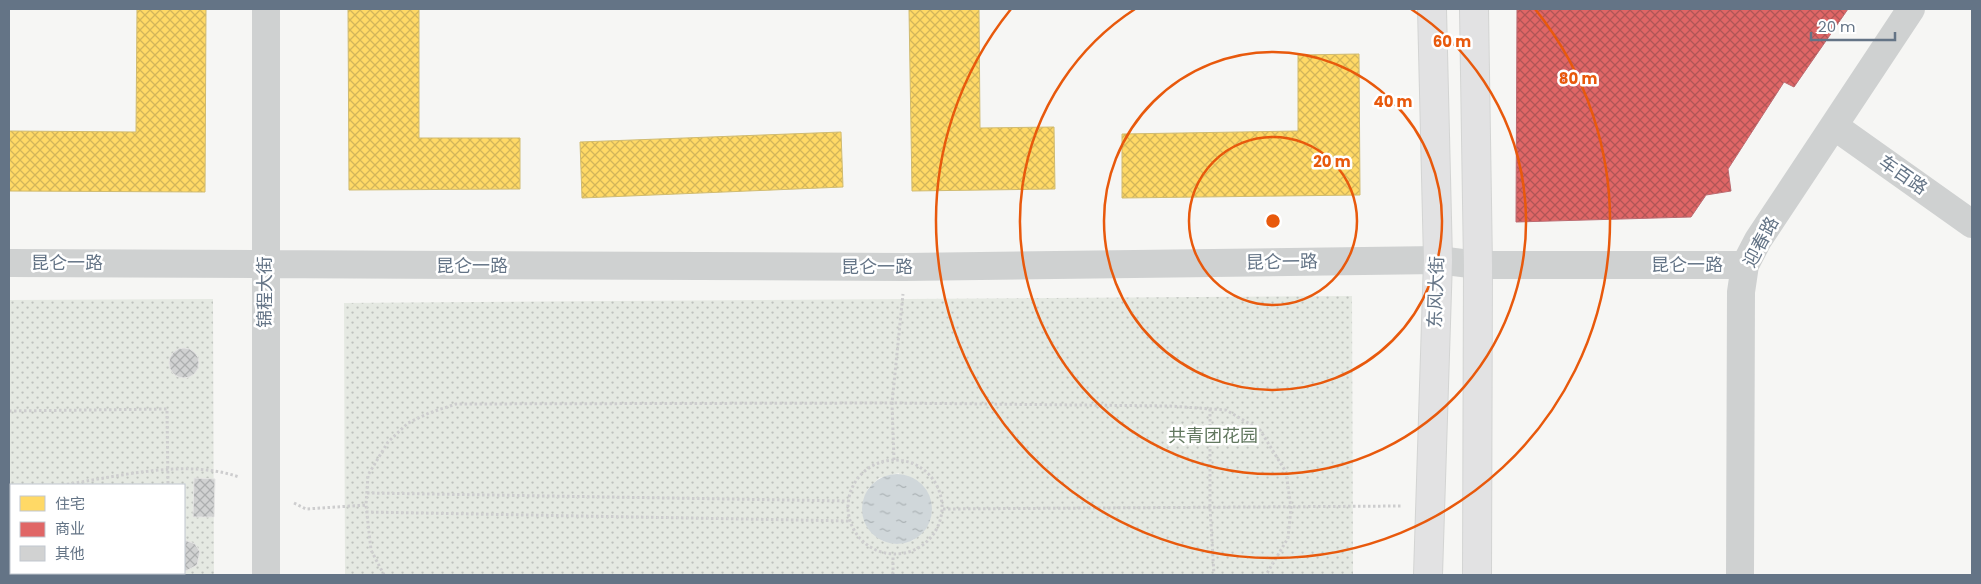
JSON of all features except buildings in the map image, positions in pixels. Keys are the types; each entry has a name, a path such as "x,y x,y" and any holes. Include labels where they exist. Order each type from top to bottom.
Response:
{"main road":[{"name":"东风大街","path":"1428,575 1438,260 1432,9"},
{"path":"1474,9 1478,265 1477,575"}],"street":[{"name":"锦程大街","path":"266,9 266,575"},
{"name":"迎春路","path":"1740,575 1741,292 1745,265 1758,240 1911,9"},
{"name":"车百路","path":"1834,126 1972,224"},
{"name":"昆仑一路","path":"9,263 905,267 1438,260 1478,265 1745,265"}],"path":[{"path":"894,460 892,404 905,267"},
{"path":"384,575 371,550 366,512 368,475 388,442 408,423 429,413 456,404 892,404 1170,406 1226,410 1260,430 1286,472 1291,508 1288,538 1266,575"},
{"path":"9,411 167,409 168,484"},
{"path":"1210,409 1210,508 1214,575"},
{"path":"894,460 916,464 931,475 939,489 943,509 936,533 920,548 893,555 878,552 861,540 850,520 848,501 857,480 873,466 894,460"},
{"path":"69,484 168,470"},
{"path":"366,493 848,501"},
{"path":"943,509 1429,506"},
{"path":"366,512 850,520"},
{"path":"893,555 893,575"}],"green space":[{"name":"共青团花园","path":"1352,296 1353,575 345,575 344,303","holes":["899,473 914,540 898,544 882,541 867,490 879,478"]},
{"path":"213,299 214,575 9,575 9,300"}],"water":[{"path":"897,474 910,477 922,484 929,496 932,509 929,522 922,534 910,541 897,544 884,541 872,534 865,522 862,509 865,496 872,484 884,477"}]}
